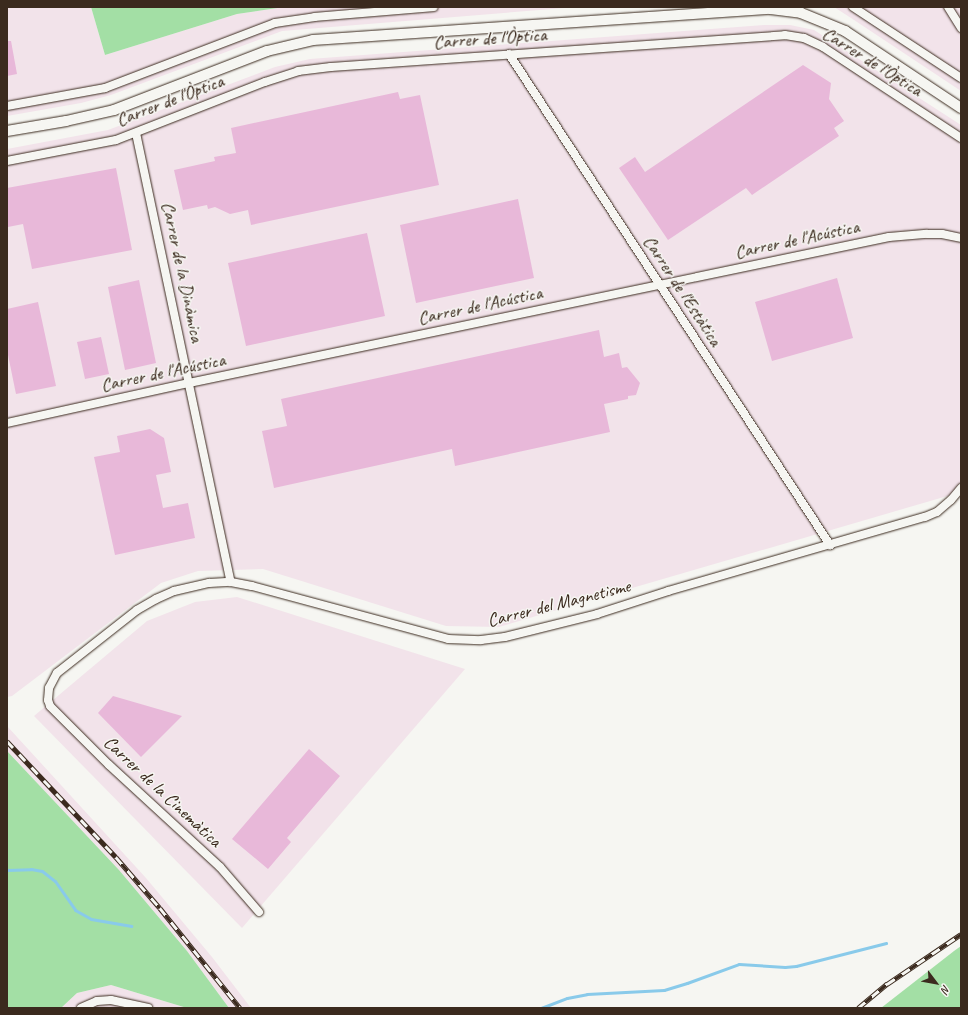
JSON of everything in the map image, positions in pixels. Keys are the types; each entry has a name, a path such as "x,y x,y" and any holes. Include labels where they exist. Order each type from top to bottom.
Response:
{"street":[{"path":"7,106 105,88 275,23 315,17 434,7"},
{"path":"852,7 961,78"},
{"path":"948,7 961,28"},
{"path":"7,131 66,121 114,110 268,51 313,40 770,9 801,13 845,31 961,108"},
{"name":"Carrer de l'Òptica","path":"7,160 100,144 136,133 298,71 331,67 508,54 793,36 809,40 823,47 961,138"},
{"name":"Carrer de l'Estàtica","path":"508,54 830,545"},
{"name":"Carrer de la Dinàmica","path":"136,133 231,582"},
{"name":"Carrer de l'Acústica","path":"7,423 189,383 909,234 942,234 961,238"},
{"name":"Carrer del Magnetisme","path":"47,694 58,673 137,610 174,591 209,583 231,582 252,586 448,639 481,640 505,637 597,614 668,591 925,517 937,512 951,500 961,488"},
{"name":"Carrer de la Cinemàtica","path":"47,694 50,706 54,712 109,765 220,867 259,912"},
{"path":"81,1008 97,1001 111,1000 148,1008"}],"shaded area":[{"path":"7,7 91,7 105,55 237,14 284,7 577,7 282,31 111,95 81,103 7,116"},
{"path":"834,7 961,7 961,91 851,18"},
{"path":"764,25 790,25 814,30 961,125 961,492 499,627 446,626 263,569 198,571 161,583 12,696 7,697 7,149 108,130 275,67 310,59"},
{"path":"237,597 465,669 242,928 34,716 147,621 195,602"},
{"path":"7,726 146,878 212,957 251,1008 229,1008 187,951 119,870 7,751"},
{"path":"111,985 187,1008 61,1008 77,993"}],"green space":[{"path":"91,7 284,7 237,14 105,55"},
{"path":"7,751 119,870 187,951 229,1008 187,1008 111,985 77,993 61,1008 7,1008"},
{"path":"961,946 961,1008 881,1008 954,951"}],"building":[{"path":"7,41 11,41 17,74 7,76"},
{"path":"803,65 831,83 829,99 844,121 834,128 839,136 752,195 746,188 668,240 619,168 635,157 645,172"},
{"path":"398,92 400,99 420,95 439,185 251,225 248,210 230,214 215,207 208,209 207,205 183,210 174,170 215,161 214,157 236,153 231,128"},
{"path":"116,168 132,250 32,269 23,224 8,227 7,188"},
{"path":"518,199 534,278 416,303 400,225"},
{"path":"367,233 385,316 246,346 228,263"},
{"path":"837,278 853,338 772,361 755,302"},
{"path":"139,280 156,363 125,370 108,287"},
{"path":"38,302 56,386 16,394 7,350 7,309"},
{"path":"599,330 604,357 619,353 622,368 627,367 640,383 636,395 628,396 628,399 604,404 610,432 455,466 452,449 274,488 262,431 287,426 281,399"},
{"path":"101,337 109,374 85,379 77,342"},
{"path":"150,429 164,438 171,472 156,475 163,508 188,503 195,538 115,555 94,457 120,452 117,436"},
{"path":"113,696 182,716 141,757 98,713"},
{"path":"309,749 340,776 287,838 291,842 268,869 232,839"}],"waterway":[{"path":"7,870 31,869 42,871 55,881 75,910 91,919 131,926"},
{"path":"541,1008 567,998 587,994 664,990 739,964 785,967 796,966 886,943"}],"railway":[{"path":"7,741 116,857 160,908 240,1008"},
{"path":"858,1008 887,984 961,934"}]}
